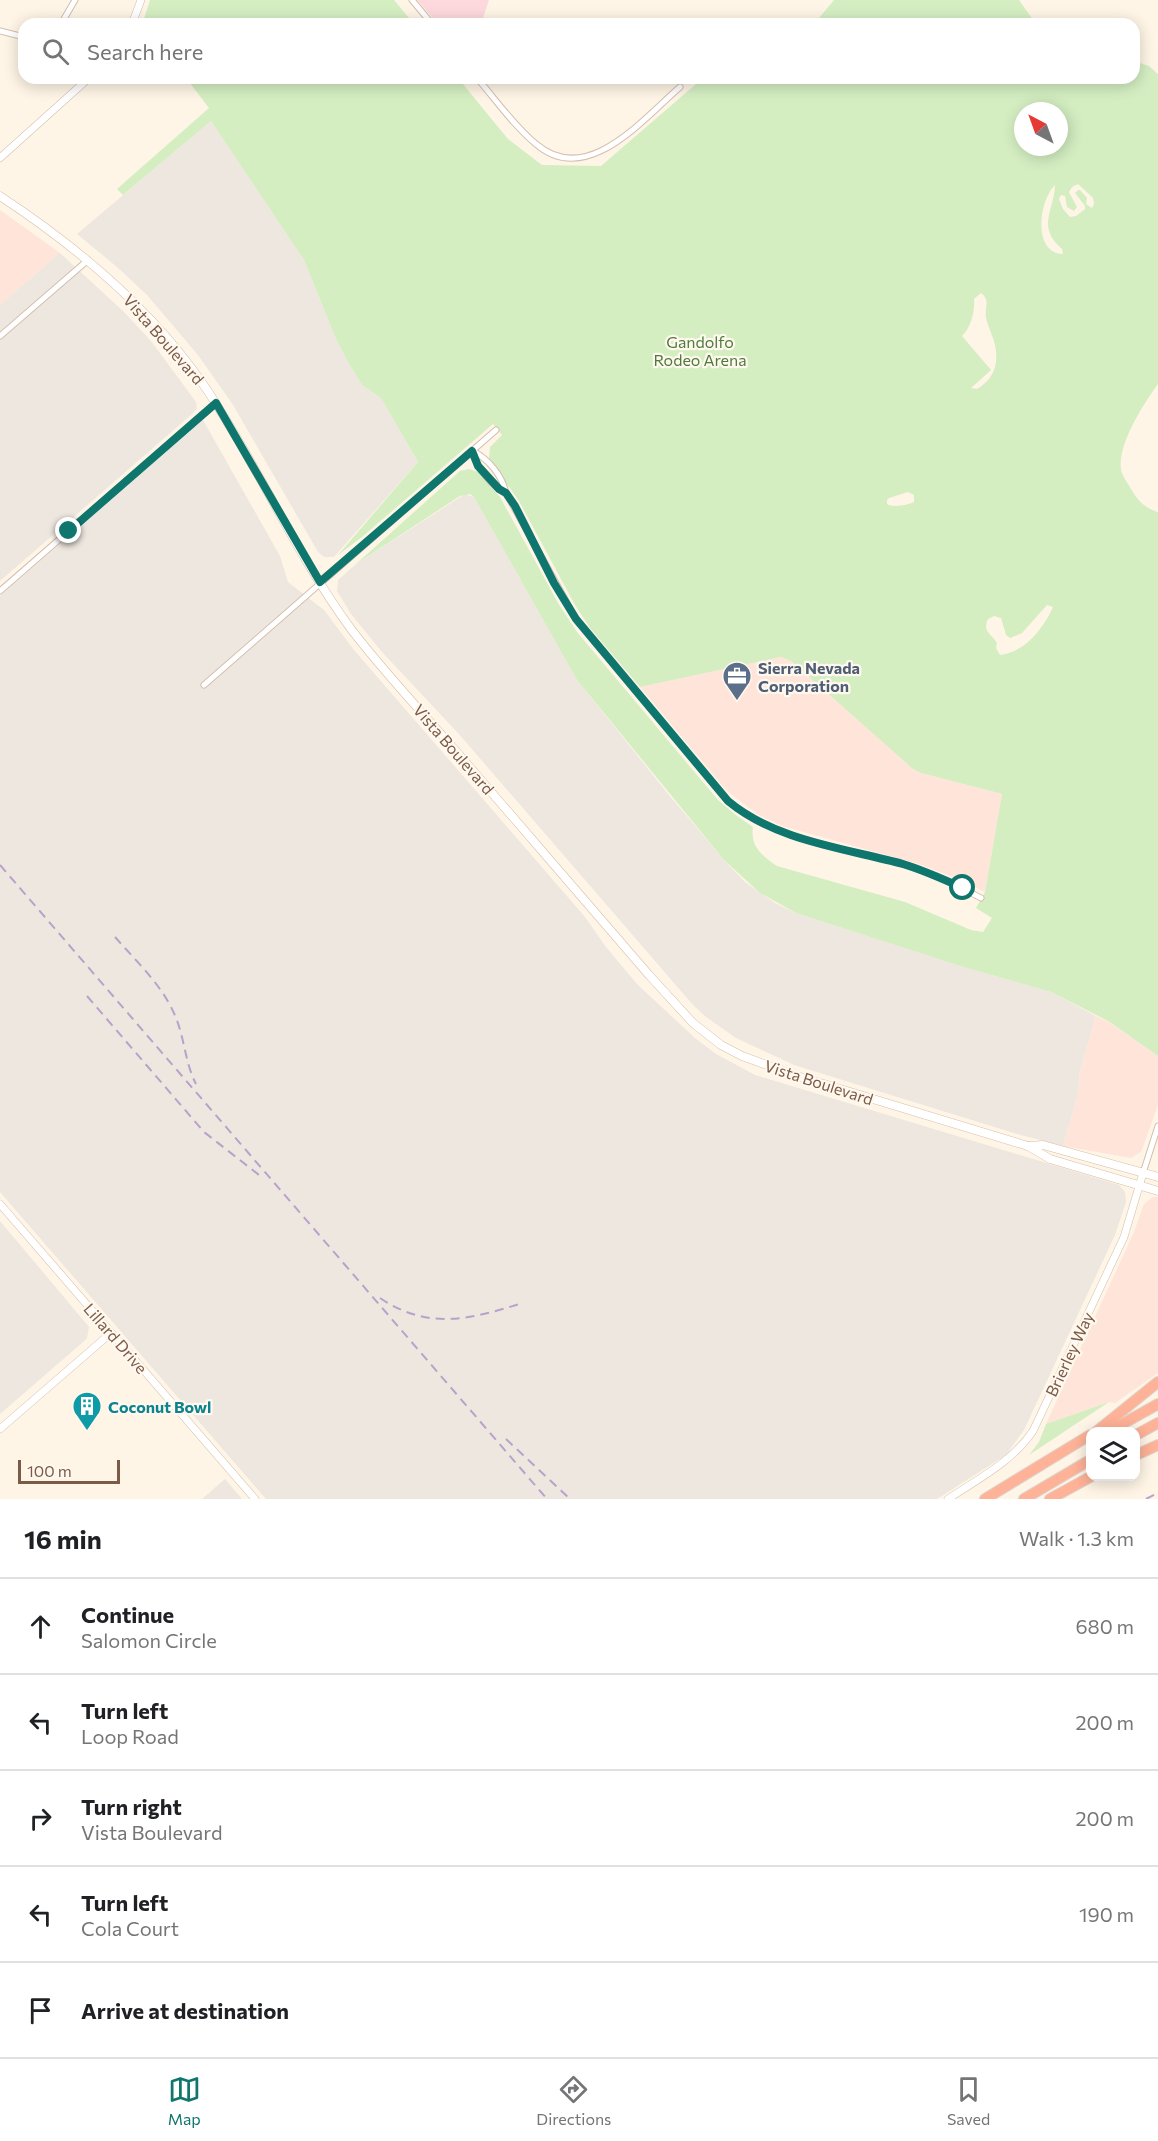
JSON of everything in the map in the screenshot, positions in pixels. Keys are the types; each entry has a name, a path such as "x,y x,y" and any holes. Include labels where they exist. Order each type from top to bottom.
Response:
{"highway":[{"path":"1102,1427 1158,1382"},
{"path":"1115,1427 1158,1404"},
{"path":"1140,1433 1158,1423"},
{"path":"985,1499 1086,1437"},
{"path":"993,1499 1086,1443"},
{"path":"1140,1453 1158,1445"},
{"path":"1024,1499 1086,1462"},
{"path":"1050,1499 1086,1479"}],"main road":[{"name":"Vista Boulevard","path":"0,196 88,260 126,294 186,360 216,403 320,582 352,630 658,986 702,1031 732,1050 765,1065 1028,1146 1050,1159 1158,1191"},
{"name":"Vista Boulevard","path":"1028,1146 1043,1145 1158,1177"}],"street":[{"path":"64,18 75,0"},
{"path":"134,18 141,0"},
{"path":"412,0 427,18"},
{"path":"0,31 18,36"},
{"path":"0,158 82,84"},
{"path":"482,84 537,146 553,155 571,158 592,156 611,147 680,87"},
{"path":"0,336 88,260"},
{"path":"0,591 216,403"},
{"path":"204,685 496,430"},
{"path":"472,451 485,459 501,478 506,493 576,619 728,801 749,817 776,830 912,867 949,881 981,898"},
{"path":"472,451 478,466 499,489 506,493"},
{"path":"1143,1173 1158,1126"},
{"name":"Brierley Way","path":"948,1499 1008,1459 1026,1442 1033,1431 1124,1237 1143,1173"},
{"name":"Lillard Drive","path":"0,1204 255,1499"},
{"path":"0,1429 111,1333"}],"shaded area":[{"path":"417,0 489,0 483,18 433,18"},
{"path":"211,121 304,260 336,339 348,362 362,385 381,398 418,462 334,557 324,557 318,552 233,405 198,355 147,295 77,234"},
{"path":"0,210 60,253 0,305"},
{"path":"60,253 123,311 151,341 196,402 197,408 0,581 0,305"},
{"path":"203,420 280,556 288,582 324,610 354,650 585,917 606,947 637,984 695,1038 716,1054 755,1075 1119,1185 1125,1192 1126,1202 1115,1235 1024,1430 1006,1455 937,1499 266,1499 0,1192 0,596"},
{"path":"465,494 474,497 577,680 669,795 745,882 775,903 796,913 960,966 1051,992 1094,1015 1080,1071 1077,1097 1063,1146 794,1065 736,1038 693,1005 458,733 382,652 351,614 337,591 338,580 356,564"},
{"path":"781,657 791,661 913,769 1002,794 985,892 919,864 782,826 757,814 727,791 640,687"},
{"path":"1094,1015 1107,1021 1158,1056 1158,1105 1141,1152 1131,1158 1063,1146 1077,1097 1080,1071"},
{"path":"1153,1197 1158,1197 1158,1373 1115,1403 1109,1402 1046,1424 1134,1232 1144,1204"},
{"path":"0,1221 89,1327 87,1338 83,1342 0,1414"},
{"path":"225,1479 242,1499 202,1499"}],"green space":[{"path":"150,0 394,0 409,18 144,18"},
{"path":"834,0 1019,0 1032,18 819,18"},
{"name":"Gandolfo Rodeo Arena","path":"1140,63 1149,66 1158,74 1158,384 1126,439 1121,463 1122,473 1136,497 1142,504 1158,512 1158,1056 1108,1021 1051,992 960,966 796,913 760,893 724,860 577,680 474,497 470,494 460,496 356,564 460,471 469,469 478,472 500,497 558,603 577,632 718,800 753,827 755,845 766,858 777,866 905,902 971,930 983,932 992,918 976,908 985,892 1002,794 913,769 791,661 781,657 640,687 590,628 575,605 519,501 489,459 490,447 502,435 493,424 338,555 418,462 381,398 362,385 348,362 336,339 304,260 211,121 123,195 117,189 209,108 191,84 463,84 508,139 542,165 601,166 696,84 1140,84","holes":["1078,184 1093,198 1094,204 1092,208 1086,204 1087,198 1078,190 1075,193 1085,209 1076,216 1070,217 1063,209 1059,199 1061,195 1065,196 1067,207 1074,211 1077,207 1069,192","1055,185 1048,226 1063,254 1053,251 1046,245 1041,225 1045,202","981,293 984,296 986,318 996,352 996,365 988,381 977,389 971,388 991,370 962,336 972,319 974,299","908,492 914,495 914,502 897,506 887,504 889,498","1047,605 1053,607 1032,638 1017,649 1000,655 996,648 997,643 987,630 988,619 994,616 1001,618 1006,635 1010,638 1022,633"]},
{"path":"1109,1402 1029,1455 1039,1442 1046,1424"}],"railway":[{"path":"0,865 547,1499"},
{"path":"115,937 149,975 171,1007 196,1084"},
{"path":"87,996 204,1132 259,1175"},
{"path":"380,1298 416,1315 450,1319 485,1314 523,1303"},
{"path":"506,1439 570,1499"},
{"path":"1146,1499 1158,1493"}],"place":[{"name":"Sierra Nevada Corporation","path":"737,702"},
{"name":"Coconut Bowl","path":"87,1432"}],"route":[{"path":"69,531 216,403 320,582 472,451 478,466 499,489 506,493 515,506 554,583 576,619 728,801 749,817 776,830 904,865 963,888"}]}
